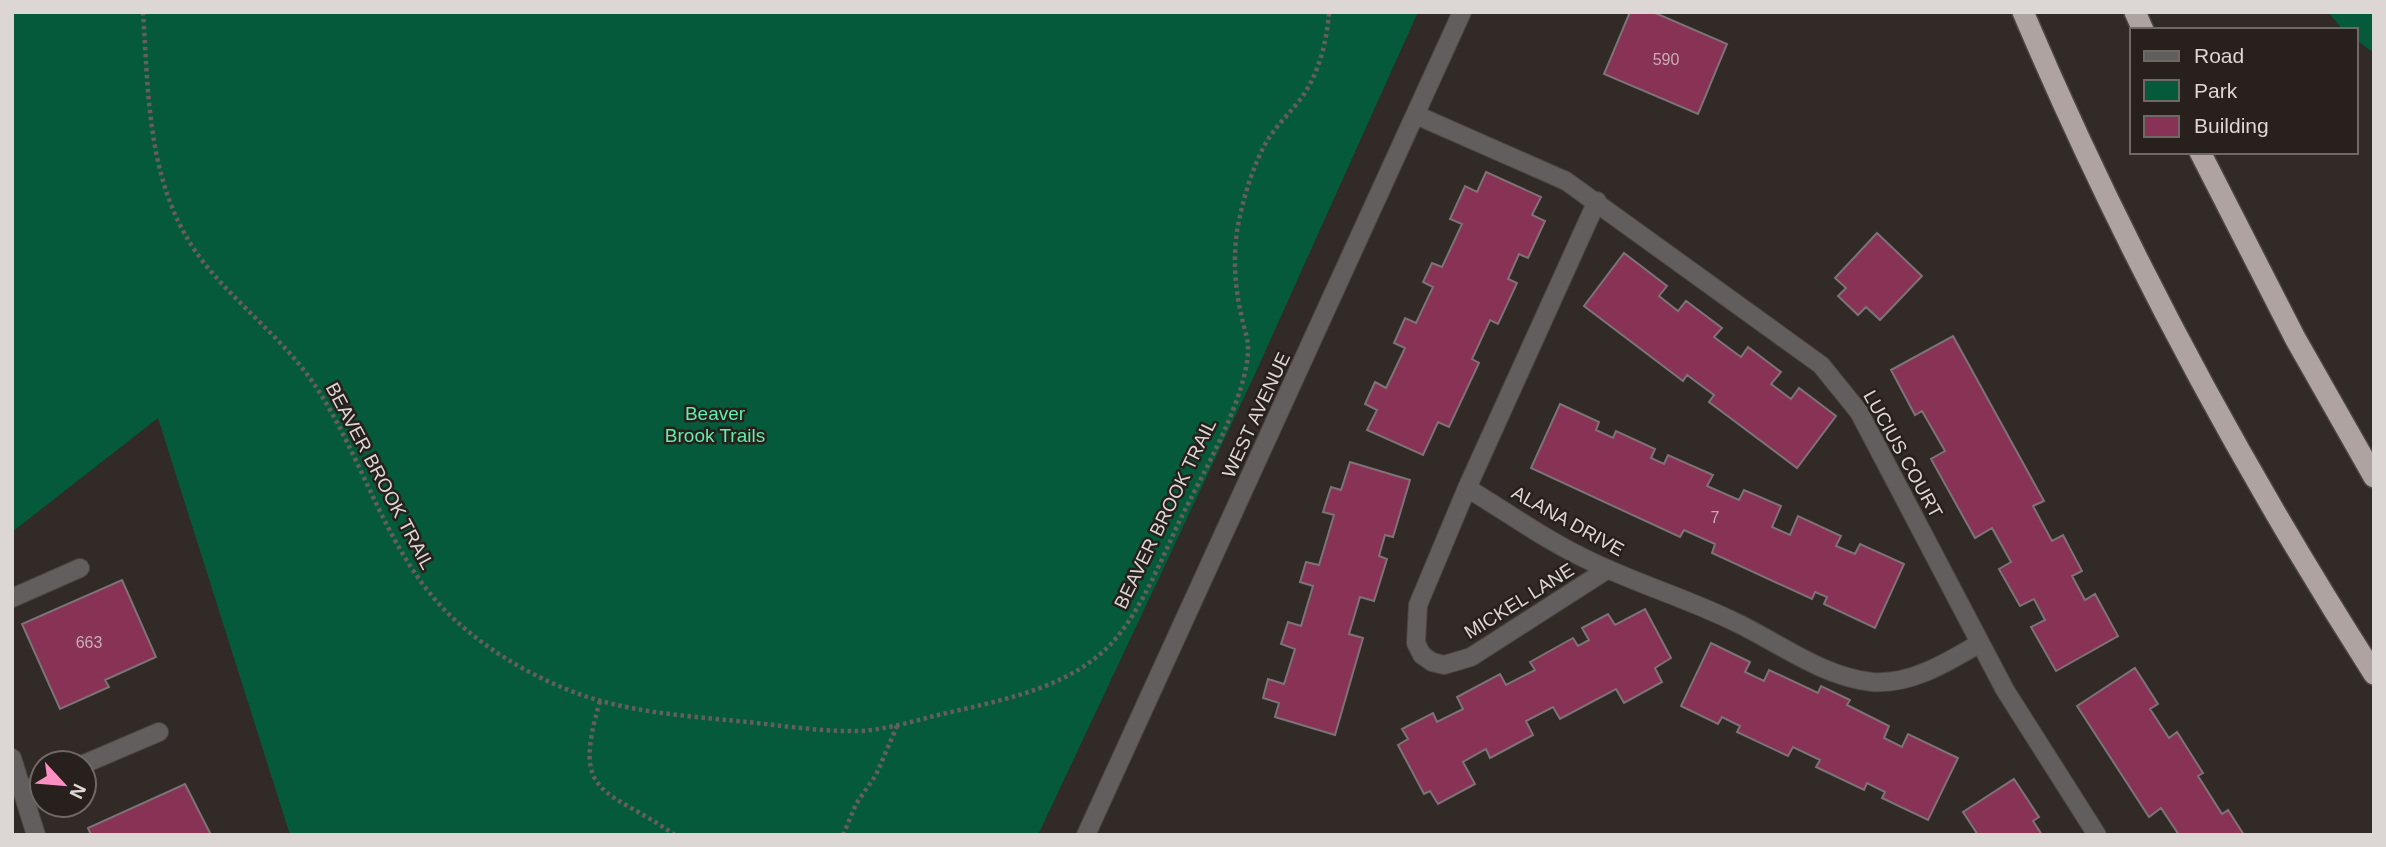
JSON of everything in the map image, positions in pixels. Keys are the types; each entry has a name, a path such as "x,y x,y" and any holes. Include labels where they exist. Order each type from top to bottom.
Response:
{"highway":[{"path":"2023,12 2090,161 2198,377 2267,500 2374,674"},
{"path":"2135,12 2142,28"},
{"path":"2201,154 2295,338 2374,477"}],"street":[{"name":"WEST AVENUE","path":"1086,835 1462,12"},
{"name":"LUCIUS COURT","path":"1416,116 1534,165 1597,201 1821,365 1859,412 2005,690 2097,835"},
{"path":"1467,488 1597,201"},
{"name":"ALANA DRIVE","path":"1467,488 1588,561 1735,622 1818,665 1873,682 1898,680 1922,673 1980,643"},
{"name":"MICKEL LANE","path":"1467,488 1418,605 1416,642 1422,655 1432,662 1444,664 1471,657 1608,569"},
{"path":"12,598 80,568"},
{"path":"98,758 159,732"},
{"path":"12,758 36,835"},
{"path":"22,791 28,789"}],"path":[{"name":"BEAVER BROOK TRAIL","path":"143,12 148,108 157,165 176,217 201,260 249,314 301,364 361,466 405,561 434,599 458,624 521,667 600,701 682,715 813,729 865,731 1002,700 1058,681 1096,660 1123,630 1150,583 1224,428 1244,374 1248,345 1234,278 1237,231 1263,147 1312,80 1323,51 1329,12"},
{"path":"600,701 589,736 587,763 594,781 675,835"},
{"path":"843,835 856,804 876,775 897,725"}],"green space":[{"name":"Beaver Brook Trails","path":"12,12 1418,12 1255,374 1038,835 290,835 158,418 12,532"},
{"path":"2328,12 2374,12 2374,53 2358,41 2358,28 2341,28"}],"building":[{"path":"1630,12 1653,12 1727,44 1698,114 1604,74"},
{"path":"1486,172 1541,197 1532,215 1545,221 1528,258 1519,254 1508,279 1517,283 1498,324 1490,320 1472,359 1479,363 1449,427 1438,422 1423,455 1367,430 1377,410 1365,404 1375,382 1386,388 1405,348 1394,343 1405,318 1416,323 1433,287 1423,282 1432,263 1442,267 1462,224 1450,219 1465,186 1477,192"},
{"path":"1877,233 1922,276 1880,320 1866,307 1858,315 1838,296 1846,288 1835,278"},
{"path":"1624,253 1667,286 1659,296 1678,311 1686,301 1722,328 1714,337 1741,357 1748,347 1781,372 1771,384 1791,399 1799,388 1836,416 1797,468 1709,402 1714,395 1687,375 1683,381 1584,306"},
{"path":"1953,336 2044,501 2033,506 2052,541 2063,535 2082,571 2072,576 2085,600 2095,594 2118,636 2056,671 2031,627 2045,620 2034,599 2020,606 1999,569 2011,562 1992,528 1975,538 1931,459 1945,451 1922,411 1915,415 1891,370"},
{"path":"1560,404 1599,422 1596,430 1613,438 1616,431 1655,449 1651,458 1664,464 1668,455 1713,475 1707,486 1739,500 1744,490 1781,506 1772,527 1790,535 1798,516 1841,536 1836,546 1855,554 1860,544 1904,564 1875,628 1824,604 1827,597 1815,592 1812,599 1712,553 1715,544 1684,530 1680,537 1531,468"},
{"path":"1350,462 1410,480 1393,537 1385,535 1379,556 1387,559 1374,601 1360,597 1349,634 1363,638 1335,735 1275,717 1279,703 1263,698 1268,679 1284,684 1295,649 1281,644 1288,622 1301,626 1313,586 1300,582 1306,562 1319,565 1334,515 1323,512 1331,487 1341,490"},
{"path":"122,580 156,657 105,680 109,687 60,709 22,624"},
{"path":"1645,609 1671,658 1655,668 1662,682 1624,703 1616,689 1560,719 1553,707 1526,721 1533,735 1490,758 1486,749 1463,762 1475,784 1438,804 1430,791 1424,794 1398,745 1408,739 1402,729 1433,713 1437,722 1463,709 1457,697 1500,674 1506,685 1535,670 1530,662 1573,638 1578,646 1589,640 1582,628 1608,614 1615,625"},
{"path":"1711,643 1750,662 1745,672 1764,681 1769,670 1818,693 1821,686 1850,700 1847,705 1889,726 1884,738 1902,747 1908,734 1958,758 1928,820 1882,798 1885,792 1867,783 1864,790 1816,767 1820,760 1793,747 1788,756 1737,732 1740,726 1722,717 1718,724 1681,706"},
{"path":"2135,668 2158,704 2150,709 2169,738 2177,732 2203,773 2198,776 2222,814 2228,810 2244,835 2179,835 2161,808 2149,817 2077,706"},
{"path":"2014,779 2039,817 2033,821 2042,835 1978,835 1963,812"},
{"path":"185,784 211,835 91,835 88,828"}]}
